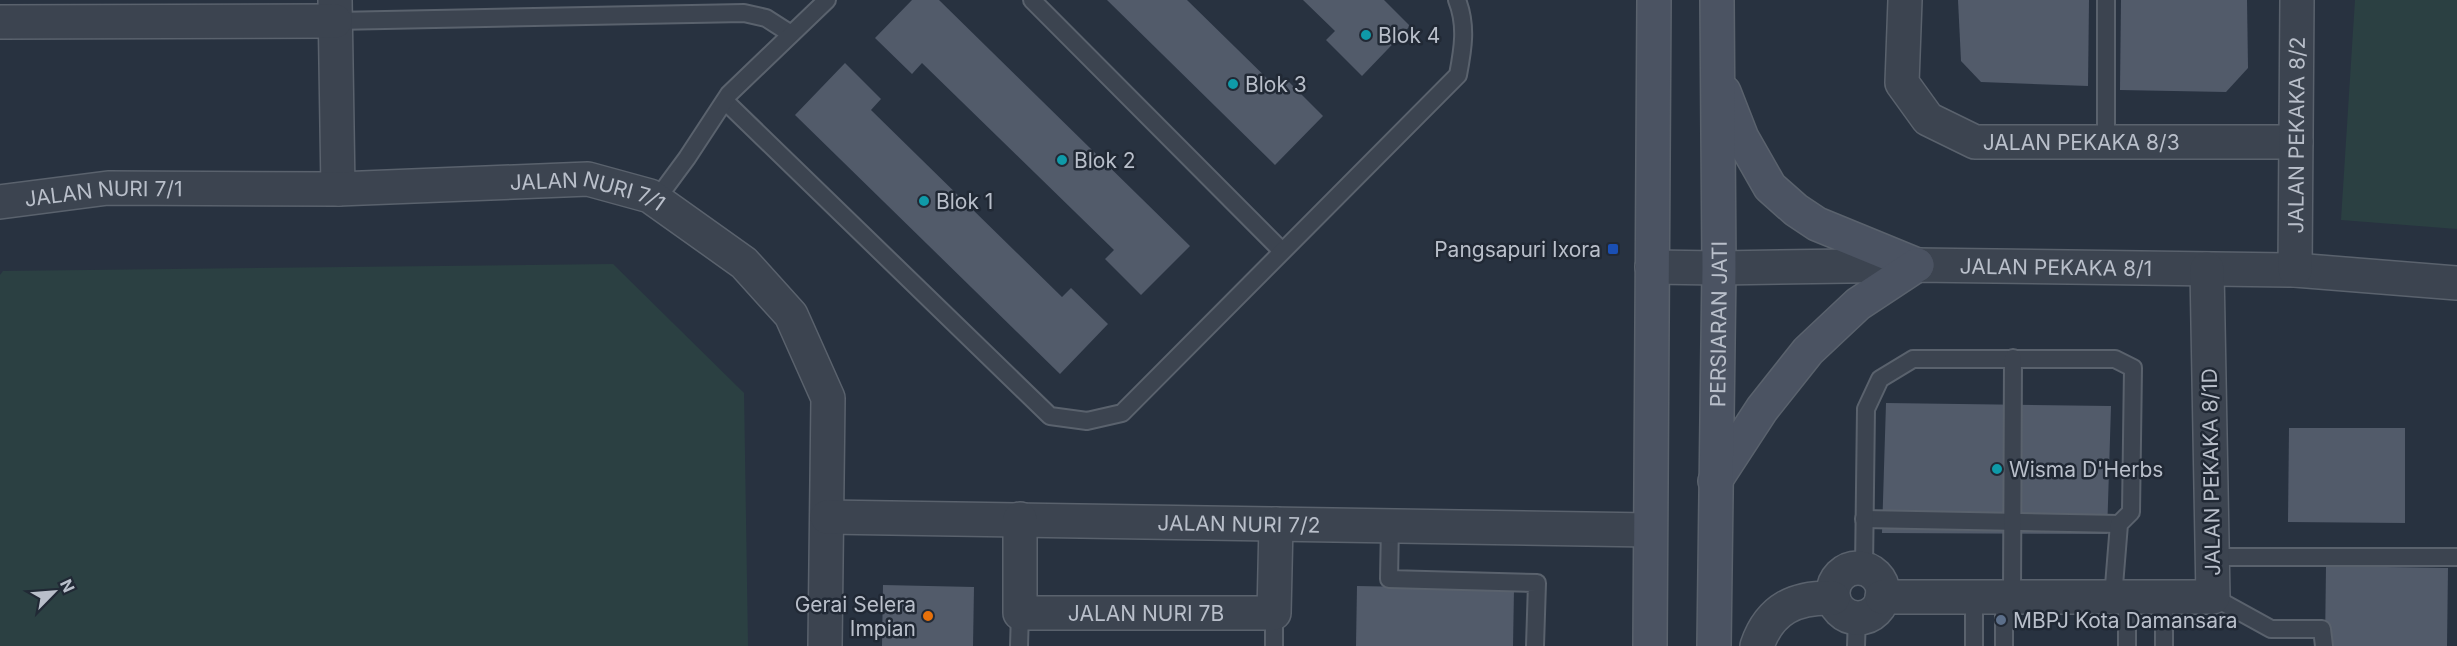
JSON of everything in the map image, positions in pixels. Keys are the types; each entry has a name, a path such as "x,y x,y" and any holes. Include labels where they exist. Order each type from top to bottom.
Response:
{"main road":[{"path":"1650,646 1654,0"},
{"name":"PERSIARAN JATI","path":"1714,646 1714,481 1719,268 1717,0"},
{"path":"1716,71 1742,138 1770,188 1817,224 1917,265"},
{"path":"1714,481 1762,409 1808,351 1858,304 1917,265"}],"street":[{"name":"JALAN PEKAKA 8/3","path":"1905,0 1902,83 1928,119 1975,142 2296,142"},
{"name":"JALAN PEKAKA 8/2","path":"2295,270 2297,0"},
{"path":"0,22 335,10 338,189"},
{"name":"JALAN NURI 7/1","path":"1,200 108,188 338,189 588,179 650,196 744,262 792,315 828,398 825,646"},
{"name":"JALAN PEKAKA 8/1","path":"1653,267 1917,265 2295,270 2457,283"},
{"name":"JALAN PEKAKA 8/1D","path":"1882,597 2213,597 2207,269"},
{"name":"JALAN NURI 7/2","path":"827,516 1650,530"},
{"path":"1020,519 1020,614"},
{"path":"1274,613 1276,524"},
{"path":"1757,646 1771,621 1792,603 1810,597 1849,621 1874,612 1882,597 1882,587 1877,577 1864,568 1856,567 1841,574 1835,581 1849,621"},
{"name":"JALAN NURI 7B","path":"1020,614 1274,613"}],"lane":[{"path":"656,200 725,101 826,0"},
{"path":"1032,0 1282,251"},
{"path":"725,101 1050,416 1087,421 1122,414 1458,75 1464,44 1463,15 1457,0"},
{"path":"2106,0 2106,142"},
{"path":"335,10 744,13 766,18 791,34"},
{"path":"2004,646 2004,598 2012,598 2013,358"},
{"path":"1864,568 1866,409 1880,379 1913,359 2115,359 2133,368 2131,512 2119,524 2120,598 2127,646"},
{"path":"1864,519 2119,524"},
{"path":"1390,525 1389,579 1537,583 1535,646"},
{"path":"2213,557 2457,557"},
{"path":"1974,597 1974,646"},
{"path":"2213,597 2272,638 2322,629 2324,646"},
{"path":"2164,598 2164,646"},
{"path":"1274,613 1274,646"},
{"path":"1019,646 1020,614"}],"green space":[{"path":"2355,0 2457,0 2457,229 2341,220"},
{"path":"613,264 744,393 748,646 0,646 0,275 3,271"}],"building":[{"name":"Blok 2","path":"912,0 939,0 1190,246 1141,295 1105,259 1114,250 922,63 912,74 875,38"},
{"name":"Blok 3","path":"1107,0 1187,0 1278,89 1287,80 1323,116 1275,165"},
{"name":"Blok 4","path":"1303,0 1384,0 1410,26 1362,76 1326,40 1335,31"},
{"path":"1958,0 2089,0 2088,86 1981,82 1961,61"},
{"path":"2121,0 2247,0 2248,68 2226,92 2120,90"},
{"name":"Blok 1","path":"845,63 881,99 871,110 1062,297 1071,288 1108,324 1060,374 795,115"},
{"name":"Wisma D'Herbs","path":"1886,403 2111,406 2107,534 1882,533"},
{"path":"2289,428 2405,428 2405,523 2288,522"},
{"path":"2326,566 2448,568 2447,646 2325,646"},
{"name":"Gerai Selera Impian","path":"883,585 974,587 973,646 882,646"},
{"path":"1357,586 1514,589 1513,646 1356,646"}],"place":[{"name":"Blok 4","path":"1366,35"},
{"name":"Blok 3","path":"1233,84"},
{"name":"Blok 2","path":"1062,160"},
{"name":"Blok 1","path":"924,201"},
{"name":"Pangsapuri Ixora","path":"1613,249"},
{"name":"Wisma D'Herbs","path":"1997,469"},
{"name":"Gerai Selera Impian","path":"928,616"},
{"name":"MBPJ Kota Damansara","path":"2001,620"}]}
